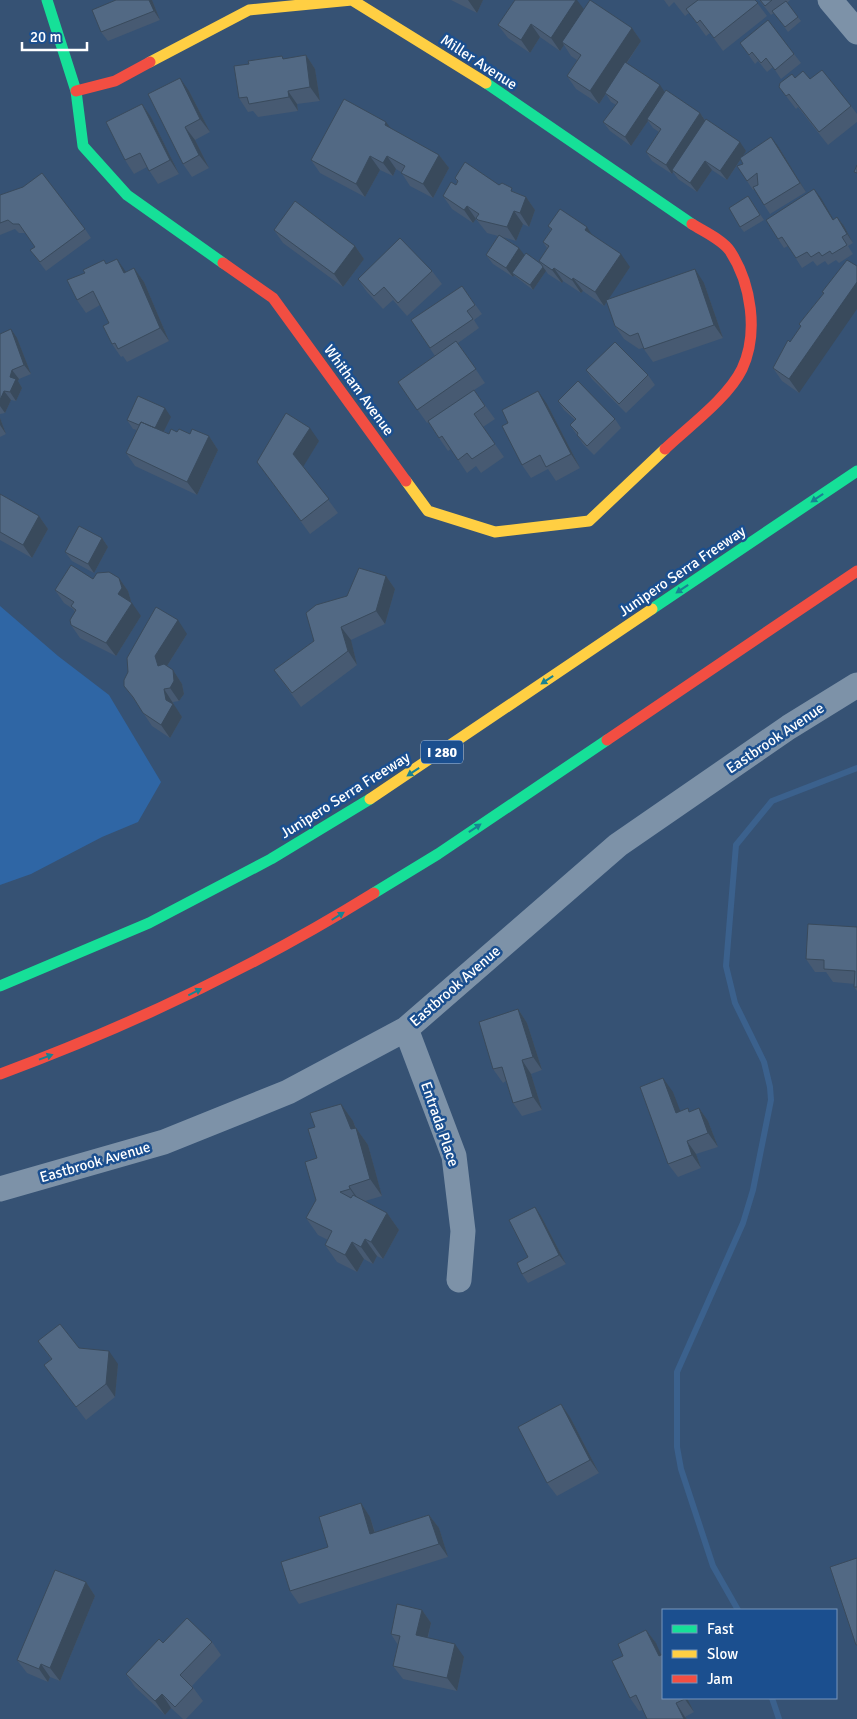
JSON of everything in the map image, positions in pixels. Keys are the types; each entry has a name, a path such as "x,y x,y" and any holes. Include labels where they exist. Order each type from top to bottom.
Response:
{"main road":[{"name":"Whitham Avenue","path":"47,0 76,91 83,146 127,195 273,298 428,511 496,532 589,520 723,394 742,369"},
{"name":"Miller Avenue","path":"76,91 115,81 249,10 352,0 493,88 729,249 745,281 750,310 749,345 742,369"},
{"name":"Junipero Serra Freeway","path":"0,986 149,923 271,859 388,788 857,471"},
{"path":"0,1074 54,1054 178,1001 313,932 438,854 857,571"}],"street":[{"path":"830,0 857,32"},
{"name":"Eastbrook Avenue","path":"0,1189 164,1142 288,1092 406,1029 618,845 789,727 857,685"},
{"name":"Entrada Place","path":"406,1029 454,1156 463,1231 458,1280"}],"shaded area":[{"path":"0,606 58,656 109,695 161,782 138,822 102,837 31,874 0,885"}],"building":[{"path":"116,0 149,0 154,11 101,32 92,10"},
{"path":"515,0 576,0 551,38 531,24 521,40 498,25"},
{"path":"590,0 632,28 590,91 567,76 581,55 562,42"},
{"path":"698,0 755,0 758,3 714,38 700,20 697,23 686,9"},
{"path":"760,0 772,0 765,6"},
{"path":"786,1 798,17 785,27 772,11"},
{"path":"768,20 794,54 775,70 766,58 761,63 752,52 749,55 740,43"},
{"path":"306,55 310,87 288,91 289,97 249,104 247,97 239,98 234,66 249,64 248,61 282,56 283,59"},
{"path":"625,62 660,85 625,137 603,122 618,102 605,93"},
{"path":"822,70 851,106 819,132 789,94 786,96 779,87 780,83 792,74 795,78 803,71 810,79"},
{"path":"180,78 200,119 185,127 199,155 183,164 148,94"},
{"path":"666,90 700,113 666,165 646,152 661,129 647,119"},
{"path":"344,99 386,122 385,125 439,155 423,184 401,173 405,166 387,156 383,163 370,156 356,184 311,160"},
{"path":"142,104 170,160 149,171 140,153 125,160 106,122"},
{"path":"706,119 740,142 720,171 705,161 690,183 672,170"},
{"path":"771,137 800,183 764,205 753,187 758,185 757,173 747,181 737,166 743,164 740,158"},
{"path":"465,162 499,185 502,183 512,188 511,191 526,197 520,213 514,211 507,227 478,220 476,218 479,214 467,206 464,210 443,196 451,182 456,185 458,181 455,178"},
{"path":"42,173 85,229 40,262 30,250 35,247 19,224 13,224 8,220 0,223 0,195 23,187"},
{"path":"814,189 833,220 837,217 847,234 842,237 847,245 832,254 830,251 822,256 819,252 811,257 807,252 796,258 782,237 778,239 766,220"},
{"path":"748,196 760,215 740,227 729,208"},
{"path":"295,201 355,246 334,274 274,230"},
{"path":"560,209 587,227 585,230 621,254 595,292 573,278 572,280 539,261 549,246 543,242 552,229 548,226"},
{"path":"499,235 519,248 506,268 486,255"},
{"path":"400,238 432,271 398,303 384,287 374,296 358,279"},
{"path":"526,253 543,267 530,285 512,273"},
{"path":"117,259 124,273 134,268 160,328 118,349 115,343 112,344 103,326 109,323 93,291 77,300 67,280 85,273 83,270 104,260 106,264"},
{"path":"847,260 857,266 857,282 789,379 773,368 788,340 790,342 801,326 799,324"},
{"path":"695,269 714,325 644,349 638,333 630,336 615,326 606,300"},
{"path":"462,286 475,305 467,311 473,319 430,348 411,320"},
{"path":"11,329 24,365 12,370 10,377 16,379 10,392 4,391 0,400 0,334"},
{"path":"456,341 476,369 417,410 398,382"},
{"path":"615,342 648,375 619,404 586,370"},
{"path":"578,381 615,419 587,446 570,425 576,419 558,401"},
{"path":"474,390 485,406 474,414 495,444 472,459 467,453 458,460 442,436 439,438 428,421"},
{"path":"538,391 571,454 546,467 540,455 522,465 502,426 508,423 502,410"},
{"path":"138,396 165,408 155,428 141,422 139,425 127,420"},
{"path":"286,413 310,428 293,454 329,499 301,521 257,462"},
{"path":"141,422 169,434 171,429 177,432 179,429 190,434 192,429 209,436 187,482 126,453"},
{"path":"0,494 39,516 23,545 0,532"},
{"path":"79,526 102,538 88,564 65,552"},
{"path":"71,565 93,579 97,573 109,572 119,578 122,588 118,594 132,603 106,643 71,625 70,620 76,610 71,606 74,602 55,590"},
{"path":"359,568 386,576 376,611 341,627 348,651 292,693 274,670 314,641 306,613 316,605 347,596"},
{"path":"156,607 178,620 155,656 158,666 164,664 173,670 174,681 170,688 164,689 166,700 173,704 161,725 143,713 124,686 124,680 128,672 127,658"},
{"path":"808,924 857,927 857,987 854,987 855,971 824,969 824,960 806,959"},
{"path":"518,1009 533,1057 522,1060 533,1097 513,1103 502,1067 493,1069 479,1022"},
{"path":"663,1078 676,1113 688,1108 689,1112 699,1108 708,1133 687,1141 692,1155 668,1164 640,1087"},
{"path":"341,1104 351,1129 356,1128 370,1179 349,1186 350,1189 340,1192 351,1198 353,1195 387,1213 371,1242 365,1239 361,1247 352,1242 345,1255 325,1245 332,1231 306,1218 316,1200 305,1162 317,1158 308,1129 315,1127 310,1113"},
{"path":"535,1207 559,1255 522,1274 517,1263 528,1257 509,1220"},
{"path":"60,1324 79,1348 109,1351 106,1384 76,1407 44,1365 52,1359 38,1341"},
{"path":"561,1404 590,1460 547,1483 518,1427"},
{"path":"361,1503 370,1534 429,1515 439,1544 290,1591 281,1562 328,1547 319,1517"},
{"path":"857,1558 857,1645 856,1645 830,1567"},
{"path":"55,1570 86,1582 50,1668 41,1664 39,1669 17,1660"},
{"path":"397,1604 422,1610 416,1635 455,1644 447,1678 393,1666 400,1636 391,1634"},
{"path":"187,1618 212,1642 180,1675 193,1688 175,1707 162,1694 155,1701 126,1674 159,1639 163,1643"},
{"path":"646,1630 659,1656 662,1654 662,1699 685,1699 676,1703 684,1719 647,1719 636,1695 630,1698 612,1661 623,1656 618,1644"}],"waterway":[{"path":"737,1609 713,1566 681,1469 677,1447 677,1372 743,1223 753,1190 771,1100 764,1062 735,1003 726,966 736,845 772,801 857,768"},
{"path":"772,1699 779,1719"}],"traffic: fast":[{"path":"47,0 76,91 83,146 127,195 223,263"},
{"path":"486,83 692,224"},
{"path":"652,609 857,471"},
{"path":"374,893 438,854 607,740"},
{"path":"0,986 149,923 271,859 370,799"}],"traffic: slow":[{"path":"150,62 249,10 352,0 486,83"},
{"path":"406,481 428,511 495,532 589,521 665,449"},
{"path":"370,799 652,609"}],"traffic: jam":[{"path":"76,91 115,81 150,62"},
{"path":"665,449 707,412 736,380 747,355 750,340 751,324 748,293 737,264 723,243 692,224"},
{"path":"223,263 273,298 406,481"},
{"path":"607,740 857,571"},
{"path":"0,1074 97,1036 192,993 284,945 374,893"}]}
